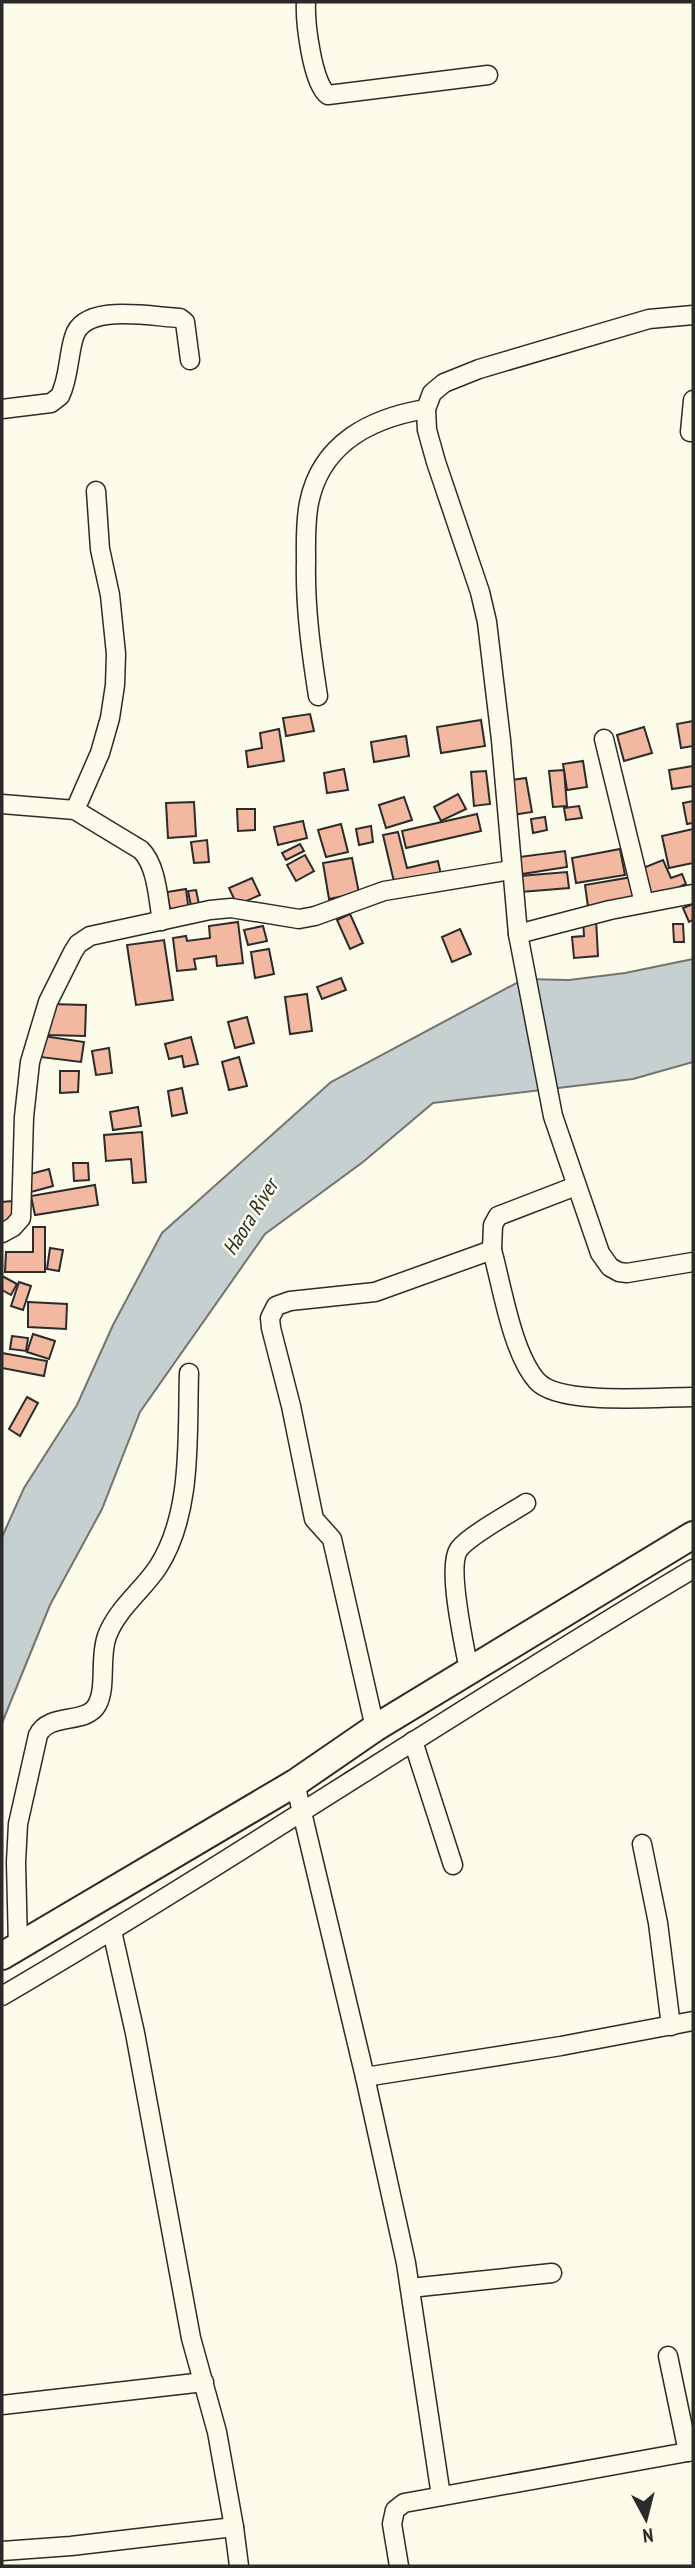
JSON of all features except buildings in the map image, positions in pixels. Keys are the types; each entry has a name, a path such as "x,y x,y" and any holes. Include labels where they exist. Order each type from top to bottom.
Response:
{"main road":[{"path":"10,1951 295,1783 375,1728 693,1535"}],"street":[{"path":"306,2 309,41 320,86 328,95 488,75"},
{"path":"2,409 51,403 60,396 74,335 85,321 94,316 109,314 180,318 186,322 190,360"},
{"path":"693,314 649,319 478,369 444,383 432,393 426,409 427,429 436,462 480,592 487,622 501,740 518,934 553,1116 600,1253 610,1267 627,1273 693,1262"},
{"path":"690,432 693,400"},
{"path":"318,696 306,576 306,526 310,501 318,478 337,450 359,430 395,414 426,409"},
{"path":"75,810 100,752 110,718 115,685 116,654 110,595 100,549 96,491"},
{"path":"604,739 644,903"},
{"path":"2,804 75,810 148,856 162,922"},
{"path":"2,1233 13,1227 21,1218 24,1117 30,1062 48,1002 78,944 90,936 210,910 251,909 299,919 315,916 384,891 511,870"},
{"path":"518,934 644,903 667,901 693,894"},
{"path":"576,1186 498,1216 494,1226 492,1250 525,1364 538,1382 551,1392 573,1396 693,1397"},
{"path":"375,1728 332,1539 314,1519 291,1406 271,1328 272,1311 276,1306 290,1301 359,1294 392,1287 492,1250"},
{"path":"10,1951 18,1824 37,1735 46,1725 88,1713 97,1706 101,1692 102,1656 106,1638 115,1620 158,1566 170,1541 183,1494 189,1373"},
{"path":"469,1671 453,1573 455,1556 463,1545 526,1503"},
{"path":"2,1996 112,1931 693,1569"},
{"path":"413,1741 453,1865"},
{"path":"295,1783 365,2077 411,2288 441,2496"},
{"path":"642,1844 659,1923 671,2026"},
{"path":"112,1931 135,2033 191,2338 217,2432 239,2566"},
{"path":"365,2077 472,2062 693,2021"},
{"path":"411,2288 552,2273"},
{"path":"399,2566 392,2524 395,2510 404,2503 690,2451 668,2356"},
{"path":"2,2405 204,2382"},
{"path":"2,2551 71,2546 234,2526"}],"water":[{"name":"Haora River","path":"693,959 693,1062 633,1079 433,1103 363,1162 265,1234 140,1412 102,1509 50,1605 2,1723 2,1537 24,1488 77,1405 113,1325 162,1233 331,1082 524,979 569,980 625,973"}]}
